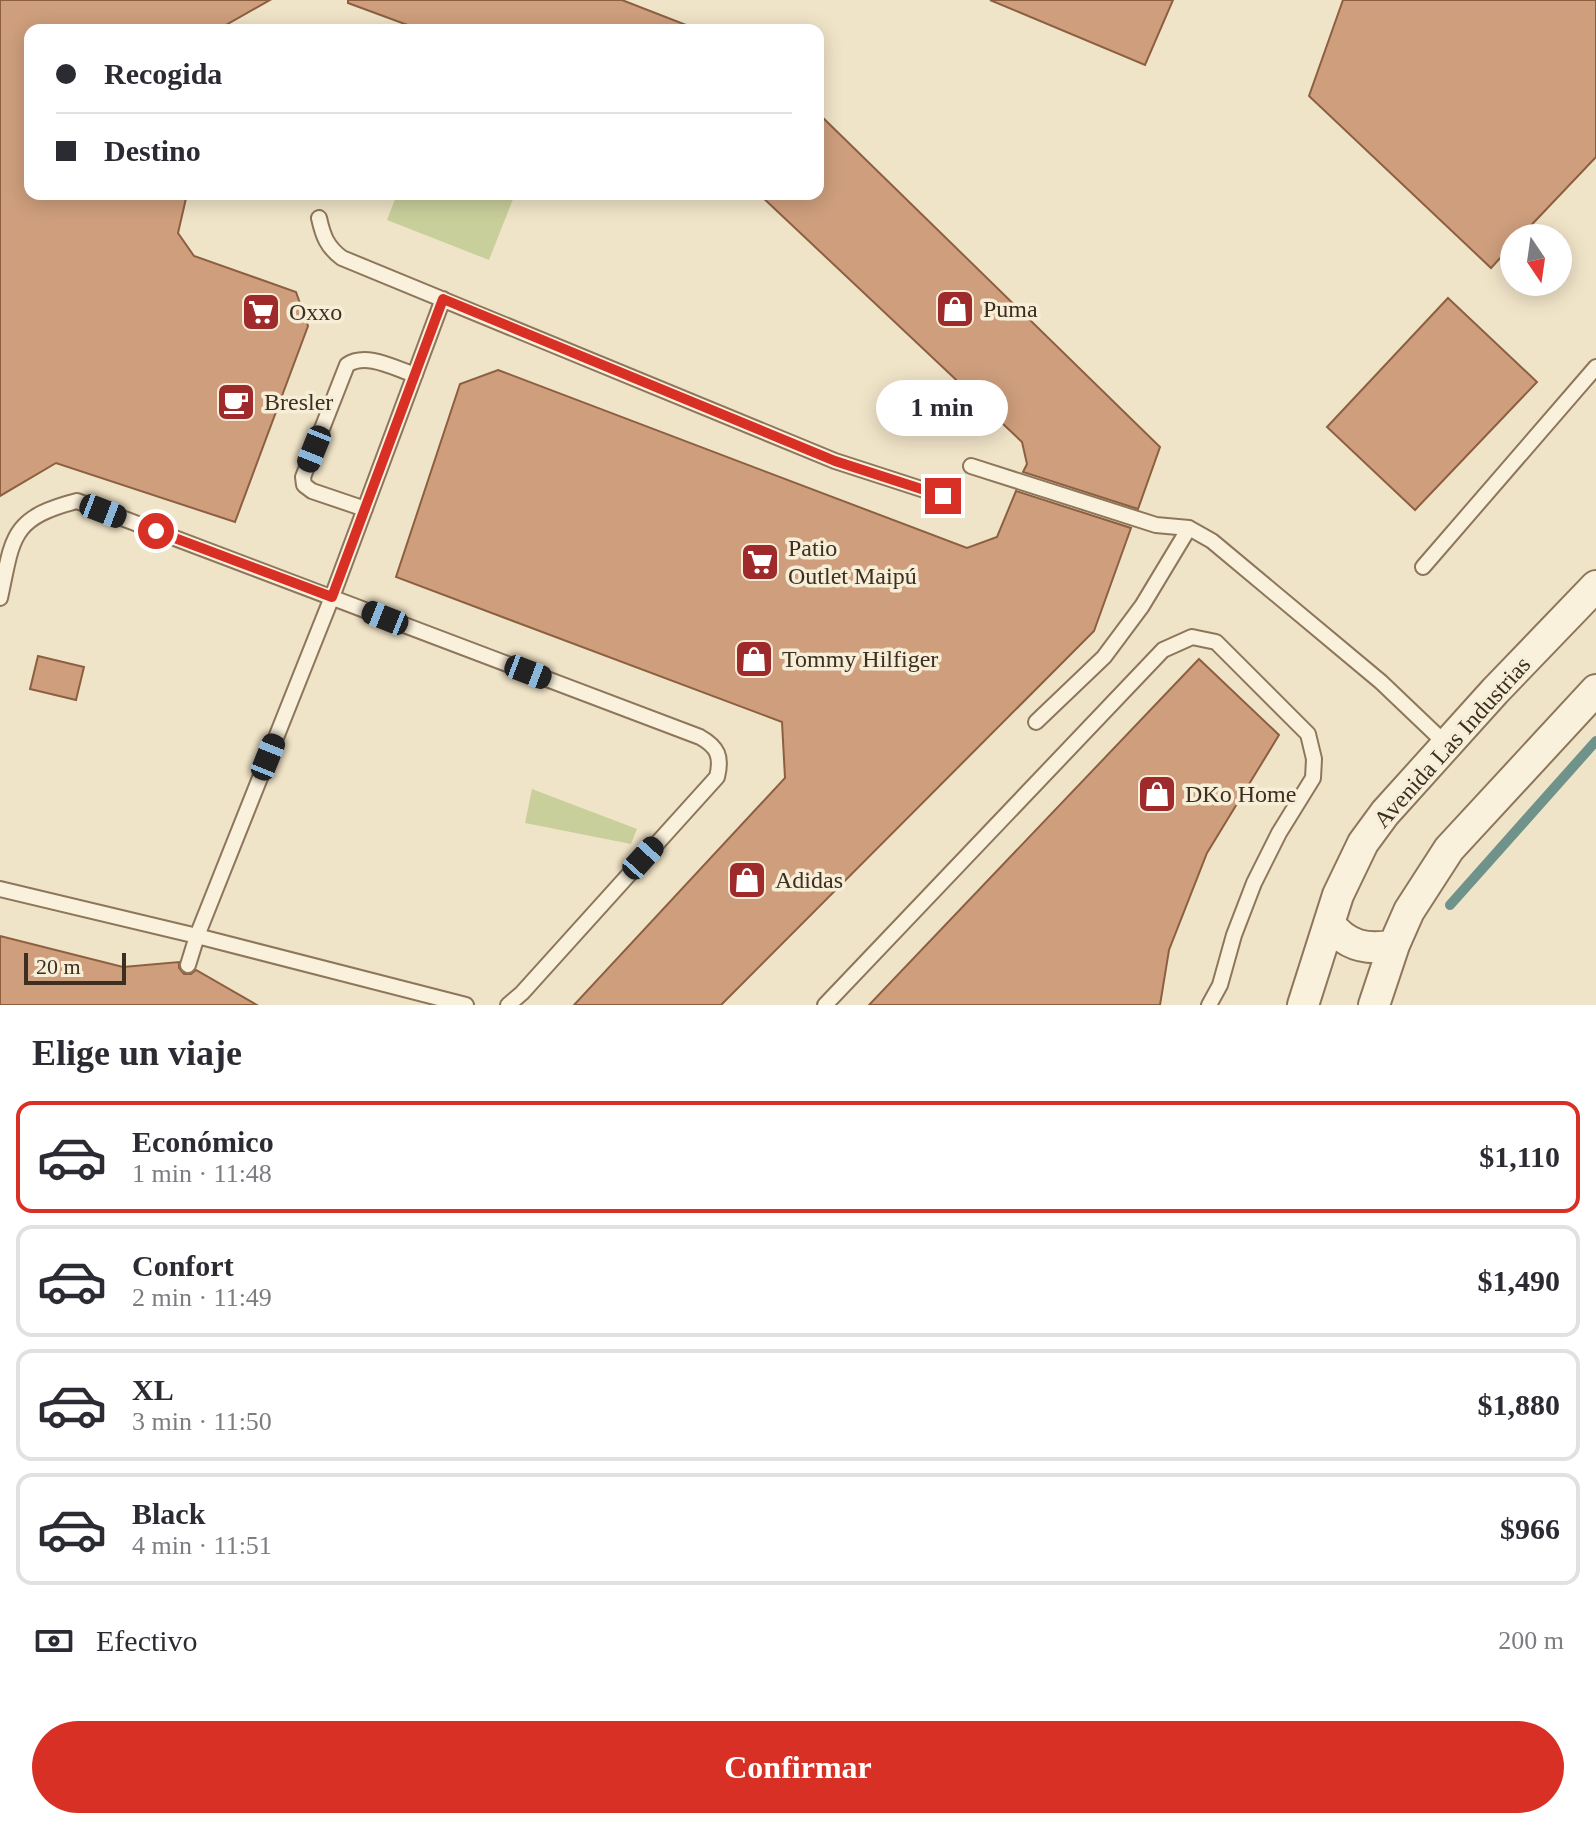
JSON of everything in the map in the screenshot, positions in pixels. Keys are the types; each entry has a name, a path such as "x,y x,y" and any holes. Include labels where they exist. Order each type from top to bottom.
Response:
{"street":[{"name":"Avenida Las Industrias","path":"1303,1005 1344,882 1363,843 1385,813 1446,744 1596,586"},
{"path":"1374,1005 1409,911 1449,849 1596,690"},
{"path":"1329,923 1336,933 1356,945 1368,948 1394,945"}],"lane":[{"path":"319,218 331,250 342,258 835,461 943,496"},
{"path":"188,965 332,597 443,299"},
{"path":"365,509 312,491 304,485 303,477 347,365 357,358 367,359 415,375"},
{"path":"1423,567 1596,367"},
{"path":"971,466 1156,525 1189,528 1212,541 1345,652 1446,744"},
{"path":"0,598 14,537 31,520 53,507 77,501 700,737 715,746 721,762 717,777 508,1005"},
{"path":"1036,722 1104,657 1142,606 1189,528"},
{"path":"825,1005 1163,650 1192,637 1216,642 1247,671 1308,734 1314,759 1313,778 1279,833 1254,883 1234,935 1220,985 1209,1005"},
{"path":"0,889 466,1005"}],"green space":[{"path":"395,200 513,200 489,260 387,220"},
{"path":"532,789 637,829 631,844 525,823"}],"building":[{"path":"0,0 270,0 228,24 24,24 24,200 186,200 178,233 194,256 296,292 308,326 235,522 56,463 0,496"},
{"path":"348,0 622,0 684,24 405,24 348,3"},
{"path":"990,0 1173,0 1145,65"},
{"path":"1343,0 1596,0 1596,157 1532,224 1500,224 1500,258 1491,268 1309,96"},
{"path":"824,119 1160,447 1138,509 1023,472 1027,464 1022,442 765,200 824,200"},
{"path":"1448,298 1537,382 1415,510 1327,427"},
{"name":"Patio Outlet Maipú","path":"498,370 967,548 997,537 1016,491 1131,528 1094,631 721,1005 574,1005 785,778 782,722 396,577 460,384"},
{"path":"38,656 84,667 76,700 30,689"},
{"name":"DKo Home","path":"1199,659 1279,735 1207,853 1169,950 1160,1005 869,1005"},
{"path":"0,936 123,967 179,962 184,974 196,970 257,1005 0,1005"}],"waterway":[{"path":"1450,905 1596,741"}],"place":[{"name":"Puma","path":"955,309"},
{"name":"Oxxo","path":"261,312"},
{"name":"Bresler","path":"236,402"},
{"name":"Patio Outlet Maipú","path":"760,562"},
{"name":"Tommy Hilfiger","path":"754,659"},
{"name":"DKo Home","path":"1157,794"},
{"name":"Adidas","path":"747,880"}],"route":[{"path":"156,531 332,597 443,299 835,461 943,496"}]}
